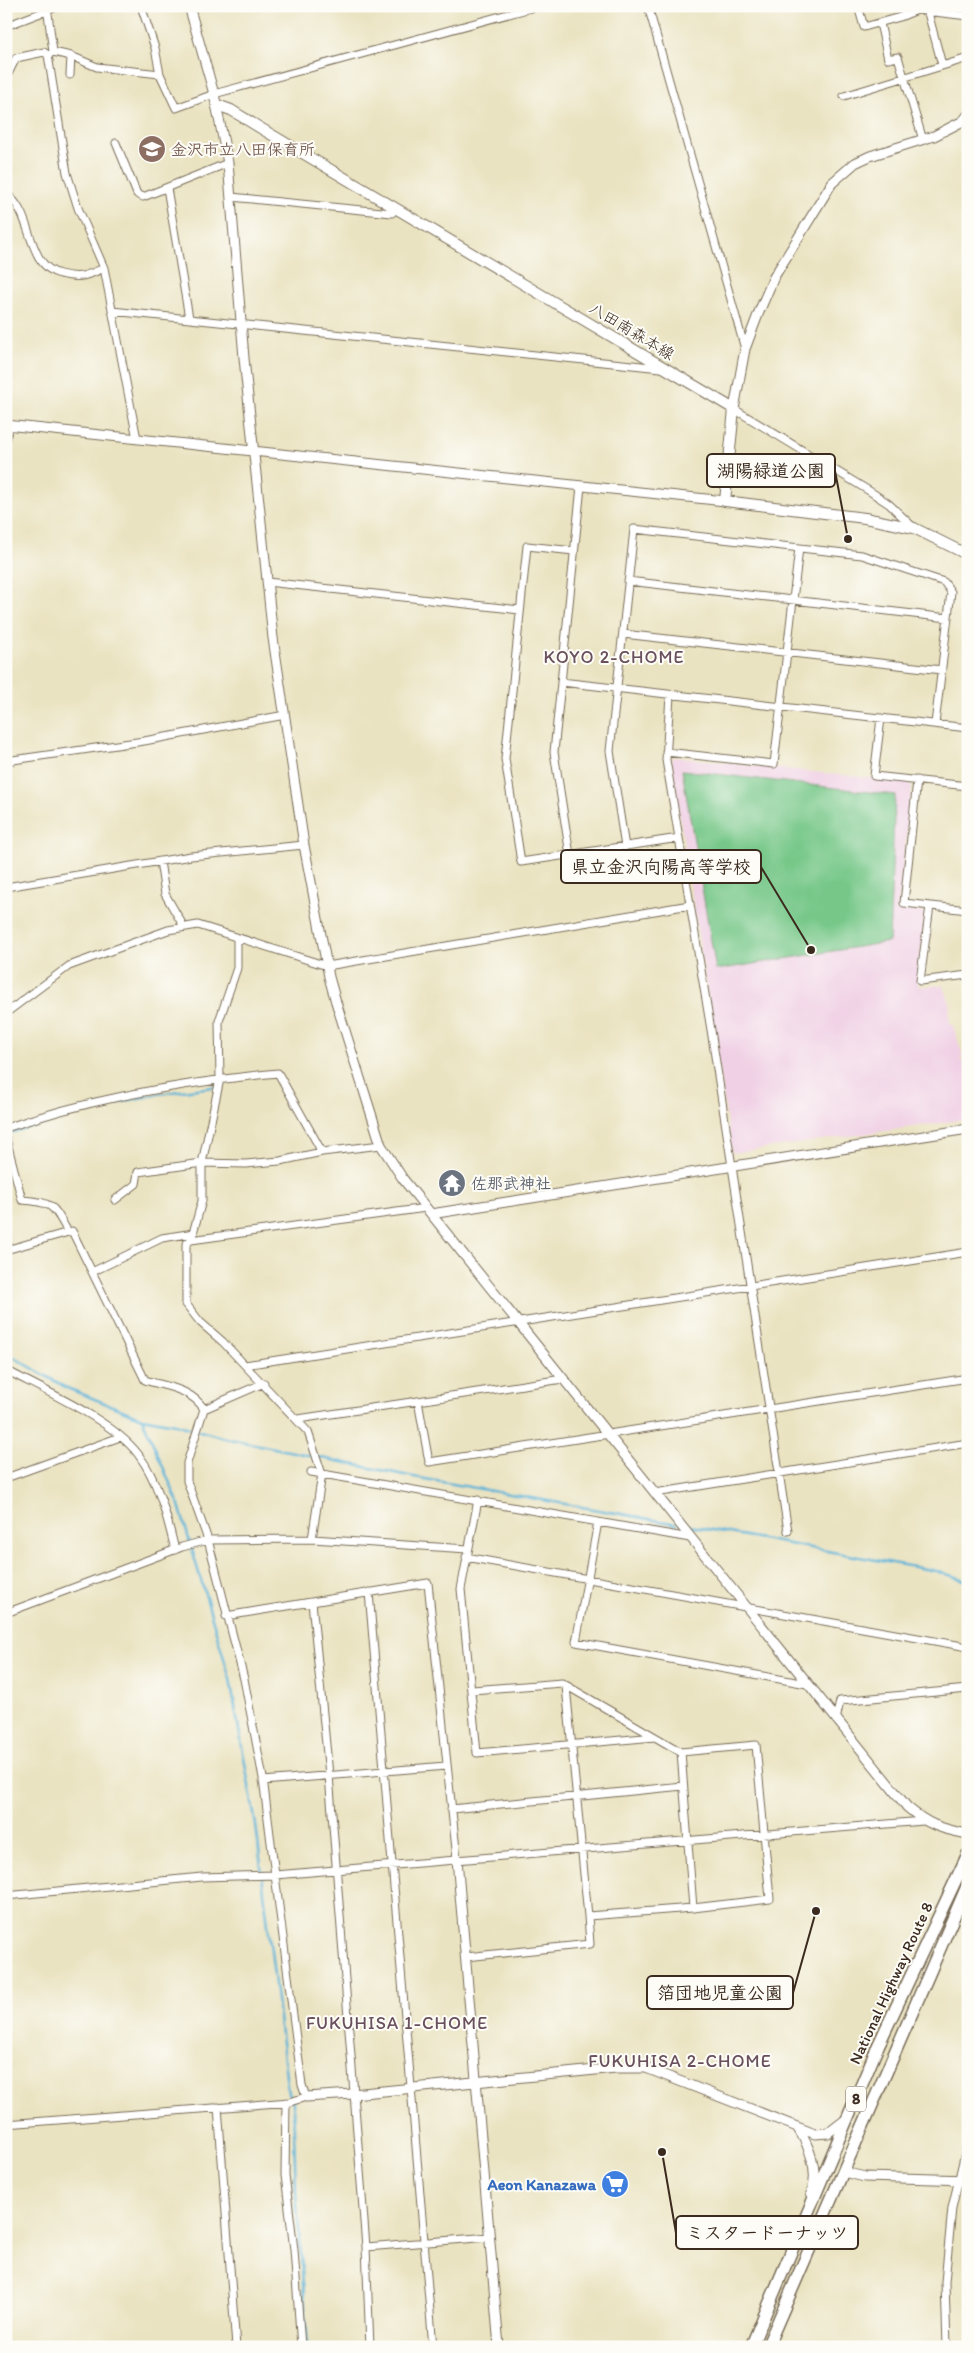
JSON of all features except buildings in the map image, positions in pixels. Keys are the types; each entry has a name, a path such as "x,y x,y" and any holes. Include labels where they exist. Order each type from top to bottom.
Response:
{"highway":[{"name":"National Highway Route 8","path":"751,2347 878,2046 968,1854"},
{"name":"National Highway Route 8","path":"767,2347 968,1884"}],"main road":[{"name":"八田南森本線","path":"217,105 230,110 734,409"},
{"path":"734,409 725,502 865,518 914,528 968,555"}],"street":[{"path":"6,26 47,8 59,6"},
{"path":"142,6 155,48 160,74 176,108 214,94 538,6"},
{"path":"189,6 217,105 228,163 273,638 304,845 327,966 381,1145 403,1179 907,1807 923,1821 942,1830 968,1834"},
{"path":"648,6 745,349"},
{"path":"858,6 864,27 927,8 968,16"},
{"path":"47,8 51,54 67,173 78,208 104,268 137,439"},
{"path":"927,8 942,65"},
{"path":"880,23 888,58 898,57 923,140"},
{"path":"6,78 16,58 44,52 72,56 97,67 160,74"},
{"path":"70,75 72,56"},
{"path":"844,96 968,58"},
{"path":"914,528 889,504 871,492 734,409 745,349 774,277 832,183 855,163 870,156 923,140 948,128 968,115"},
{"path":"116,143 137,194 143,197 228,163"},
{"path":"167,188 189,318"},
{"path":"6,194 27,224 42,264 54,272 82,278 104,268"},
{"path":"231,197 392,213 396,208"},
{"path":"112,311 666,368"},
{"path":"6,439 7,424 725,502"},
{"path":"570,855 554,752 581,486"},
{"path":"625,847 610,751 634,529 862,555 944,582 951,592 935,724"},
{"path":"574,551 527,546 505,759 521,862 680,838"},
{"path":"666,752 774,764 799,548"},
{"path":"628,581 948,618"},
{"path":"267,582 520,610"},
{"path":"623,634 942,670"},
{"path":"561,682 968,728"},
{"path":"670,695 666,760 732,1166 788,1531"},
{"path":"6,761 144,741 285,715"},
{"path":"880,718 874,776 968,786"},
{"path":"918,780 904,903 968,910"},
{"path":"6,887 160,861 304,845"},
{"path":"160,861 165,894 184,927"},
{"path":"6,1013 69,966 168,930 184,927 198,925 327,966 690,905"},
{"path":"930,906 920,981 968,975"},
{"path":"237,938 237,968 219,1021 220,1079 202,1163 202,1201 192,1236 186,1244 186,1304 200,1322 264,1383 308,1432 321,1472 312,1539"},
{"path":"6,1128 52,1112 144,1091 220,1079 278,1073 322,1152"},
{"path":"92,1272 162,1238 429,1211 968,1129"},
{"path":"6,1140 22,1200 42,1201 53,1207 68,1232"},
{"path":"114,1200 136,1184 138,1172 202,1163 246,1164 280,1161 322,1152 381,1145"},
{"path":"6,1250 72,1231 145,1380 173,1386 200,1403 203,1411 191,1449 187,1481 206,1541 244,1679 263,1781 273,1875 303,2097"},
{"path":"245,1365 968,1252"},
{"path":"6,1370 98,1421 120,1437 137,1453 151,1475 179,1548"},
{"path":"418,1401 429,1462 968,1378"},
{"path":"298,1419 564,1379"},
{"path":"203,1411 264,1383"},
{"path":"6,1478 120,1437"},
{"path":"655,1493 968,1443"},
{"path":"311,1472 321,1472 689,1537"},
{"path":"478,1500 466,1557 462,1589 477,1753 655,1737"},
{"path":"598,1522 586,1579 576,1642 807,1684"},
{"path":"6,1614 179,1548 206,1541 312,1539 468,1549"},
{"path":"466,1557 968,1647"},
{"path":"226,1616 428,1583 478,2082 499,2347"},
{"path":"369,1592 433,2347"},
{"path":"312,1602 329,1775 366,2247 370,2347"},
{"path":"472,1690 562,1683 681,1752 756,1745 770,1899 693,1908 588,1916"},
{"path":"466,1956 590,1944 566,1686"},
{"path":"836,1720 840,1701 968,1689"},
{"path":"681,1752 693,1908"},
{"path":"263,1781 446,1766"},
{"path":"451,1809 683,1786"},
{"path":"6,1896 202,1877 273,1875 923,1821"},
{"path":"6,2124 288,2102 303,2097 411,2089 616,2068 646,2068 815,2134 828,2133 841,2125 849,2116"},
{"path":"288,2102 285,2175 294,2250 301,2347"},
{"path":"218,2107 236,2347"},
{"path":"775,2290 791,2241 814,2186 810,2153 797,2127"},
{"path":"947,2347 945,2282 952,2208 963,2180 968,2140"},
{"path":"843,2172 865,2177 963,2180"},
{"path":"366,2247 490,2237"}],"shaded area":[{"path":"674,757 908,782 912,786 898,909 923,912 926,917 917,982 920,987 943,985 950,1003 949,1021 953,1026 963,1056 960,1057 968,1072 968,1119 732,1153 671,761"}],"green space":[{"path":"682,770 895,795 889,942 716,970"}],"waterway":[{"path":"6,1134 92,1108 158,1094 213,1087"},
{"path":"6,1353 67,1388 142,1418 175,1424 225,1438 414,1477 677,1524"},
{"path":"142,1418 178,1502 230,1679 256,1825 288,2093 293,2102 296,2193 308,2347"},
{"path":"685,1525 936,1571 968,1581"}],"place":[{"name":"金沢市立八田保育所","path":"152,149"},
{"name":"湖陽緑道公園","path":"848,539"},
{"name":"県立金沢向陽高等学校","path":"811,950"},
{"name":"佐那武神社","path":"452,1183"},
{"name":"箔団地児童公園","path":"816,1911"},
{"name":"ミスタードーナッツ","path":"662,2152"},
{"name":"Aeon Kanazawa","path":"615,2184"}],"district":[{"name":"KOYO 2-CHOME","path":"614,657"},
{"name":"FUKUHISA 1-CHOME","path":"397,2023"},
{"name":"FUKUHISA 2-CHOME","path":"680,2061"}]}
